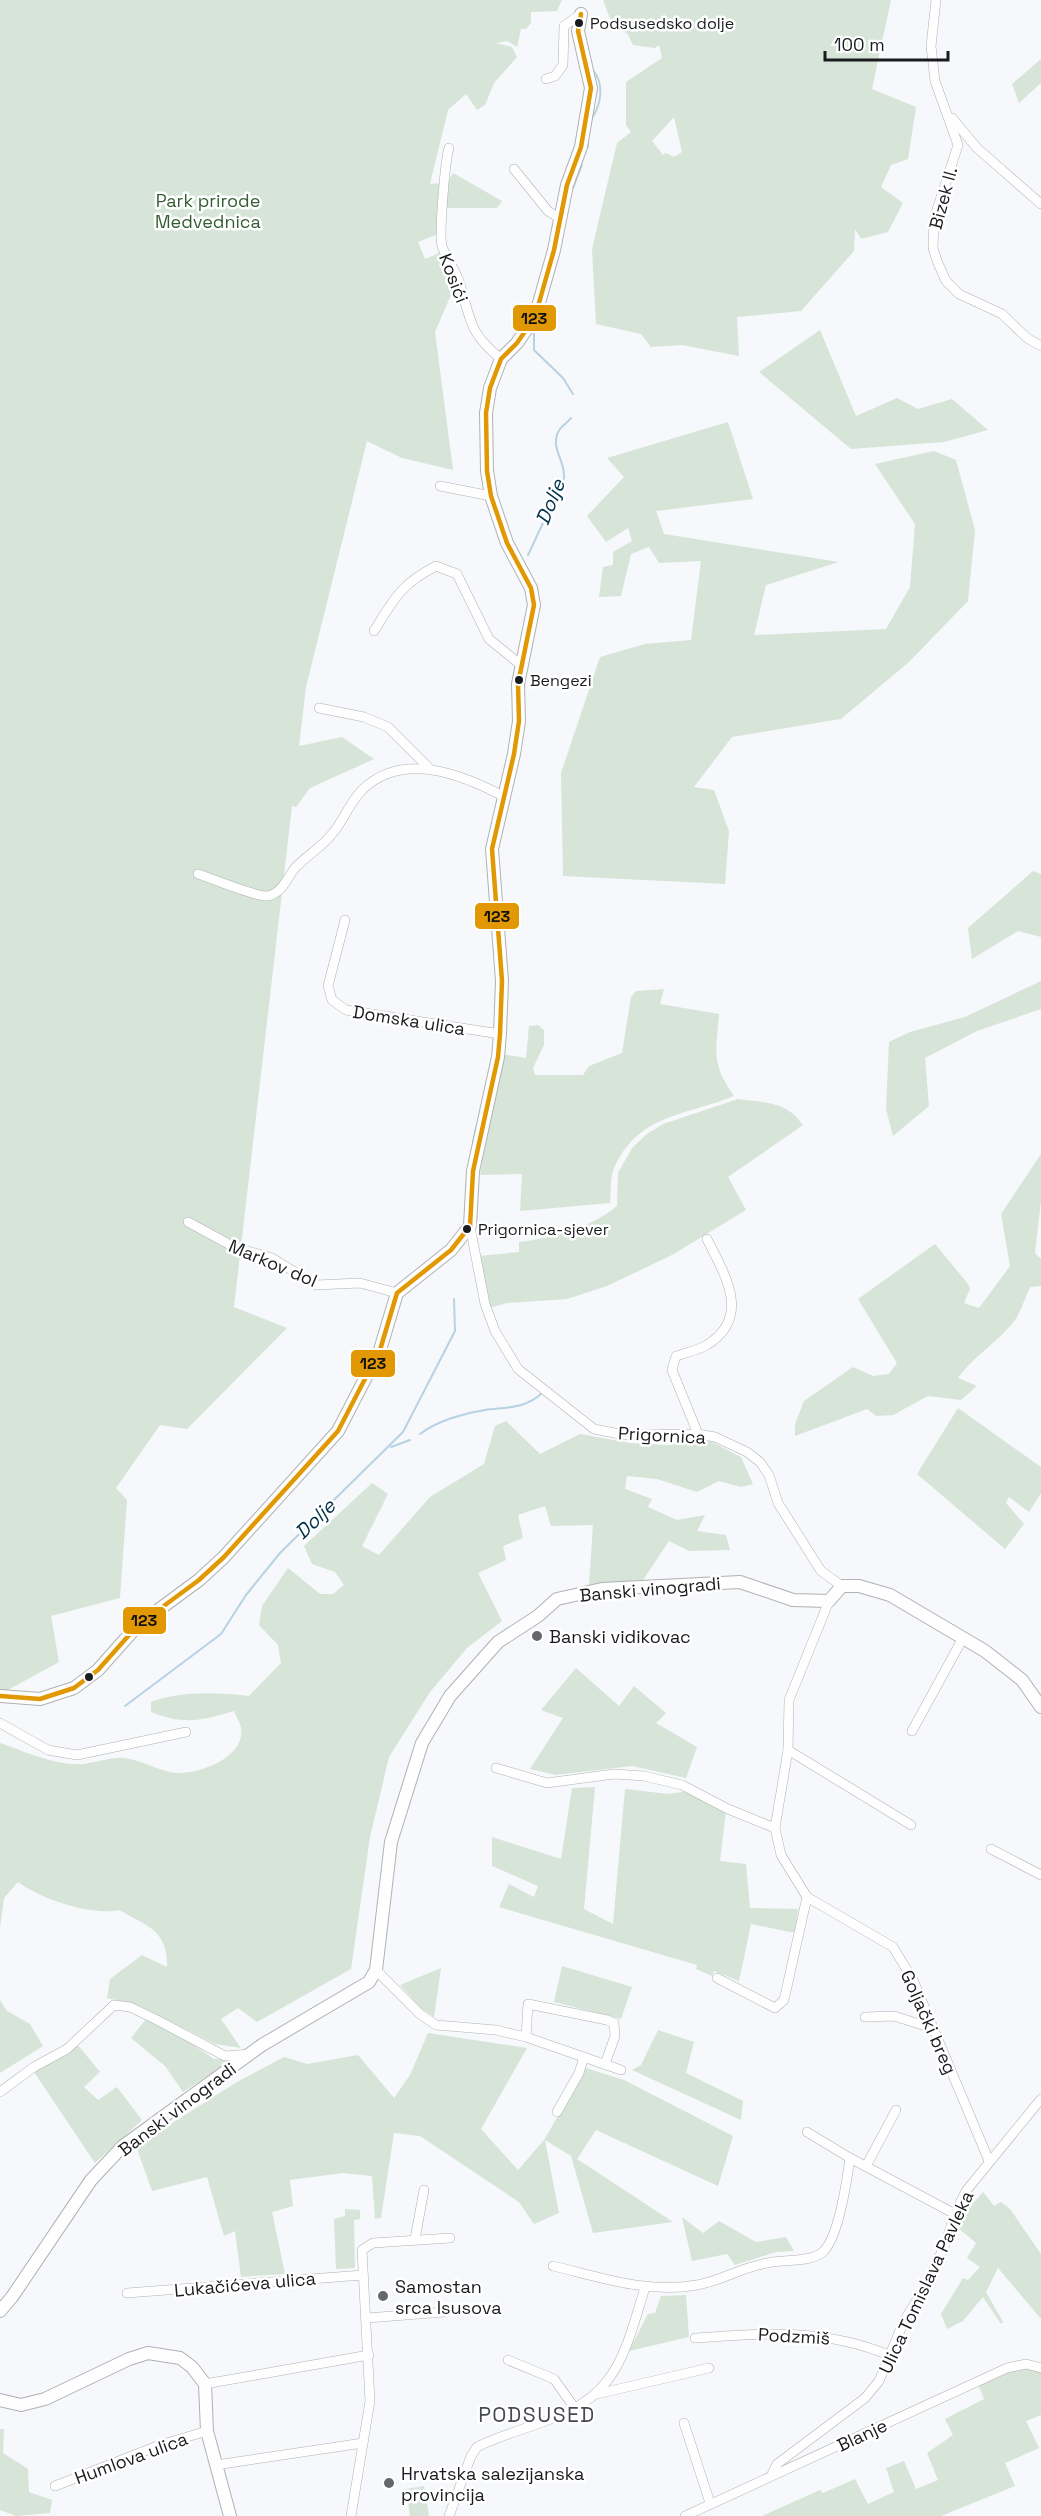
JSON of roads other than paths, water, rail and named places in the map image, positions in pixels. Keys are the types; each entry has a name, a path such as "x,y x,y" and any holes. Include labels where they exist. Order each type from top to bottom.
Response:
{"street":[{"name":"Bizek II.","path":"936,0 931,46 935,81 958,145 934,219 933,248 945,281 959,294 1002,314 1027,338 1041,346"},
{"path":"546,79 555,76 561,69 564,26 581,14"},
{"path":"0,1696 16,1700 40,1699 74,1688 98,1670 138,1625 199,1580 246,1534 338,1431 380,1350 397,1293 451,1250 470,1226 473,1171 498,1057 500,1034 502,981 492,849 519,721 518,684 534,605 531,588 507,543 491,496 487,471 486,413 490,388 501,359 517,343 535,317 561,219 567,185 581,147 591,88 578,31 581,14"},
{"path":"948,114 977,148 1040,201"},
{"name":"Kosići","path":"449,148 441,244 460,282 471,324 482,344 501,359"},
{"path":"514,169 548,211 561,219"},
{"path":"440,486 491,496"},
{"path":"374,631 393,600 411,579 435,566 457,574 489,639 521,665"},
{"path":"319,708 364,717 388,727 428,767"},
{"path":"198,874 265,896 278,892 296,867 333,834 345,811 364,788 392,773 428,767 472,780 503,796"},
{"name":"Domska ulica","path":"345,920 328,986 332,1000 346,1010 500,1034"},
{"name":"Markov dol","path":"188,1222 234,1247 272,1258 316,1285 360,1283 397,1293"},
{"name":"Prigornica","path":"470,1226 485,1304 495,1330 518,1369 594,1429 625,1435 698,1434 715,1437 747,1452 760,1462 769,1475 778,1503 820,1571 842,1586 859,1586 890,1595 963,1638 1022,1680 1041,1707"},
{"path":"698,1434 672,1370 676,1356 706,1345 728,1325 733,1303 725,1275 707,1239"},
{"name":"Banski vinogradi","path":"0,2310 18,2289 91,2180 123,2146 250,2054 306,2017 369,1982 376,1970 391,1842 422,1743 450,1696 498,1642 538,1616 557,1599 602,1589 740,1582 793,1600 830,1600"},
{"path":"830,1600 842,1586"},
{"name":"Goljački breg","path":"830,1600 789,1700 788,1750 775,1828 782,1855 807,1897 893,1947 914,1980 989,2161"},
{"path":"912,1731 963,1638"},
{"path":"0,1723 48,1750 76,1755 186,1732"},
{"path":"788,1750 911,1825"},
{"path":"496,1768 547,1783 614,1774 644,1776 681,1785 728,1809 775,1828"},
{"path":"991,1849 1041,1875"},
{"path":"717,1978 775,2008 784,2000 807,1897"},
{"path":"376,1970 420,2014 436,2025 496,2030 526,2037 621,2070"},
{"path":"526,2037 528,2004 607,2020 614,2023 615,2036 605,2064"},
{"name":"Banski vinogradi","path":"0,2092 34,2067 67,2049 114,2005 130,2007 148,2015 225,2056 250,2054"},
{"path":"865,2017 894,2016 933,2028"},
{"path":"557,2112 579,2073 584,2057"},
{"name":"Ulica Tomislava Pavleka","path":"772,2474 777,2464 865,2398 879,2381 904,2321 924,2289 944,2247 955,2214 966,2191 1041,2099"},
{"path":"866,2166 896,2110"},
{"path":"807,2132 850,2158 955,2214"},
{"path":"553,2266 645,2288 697,2285 765,2263 816,2256 825,2250 840,2214 850,2158"},
{"path":"415,2239 424,2190"},
{"path":"351,2516 370,2401 363,2275 364,2246 373,2242 450,2238"},
{"name":"Lukačićeva ulica","path":"127,2294 363,2275"},
{"path":"449,2516 471,2456 477,2446 548,2420 574,2407 595,2394 609,2380 624,2348 645,2288"},
{"path":"367,2318 444,2312"},
{"name":"Podzmiš","path":"695,2338 807,2334 861,2343 891,2356"},
{"path":"0,2400 21,2404 45,2399 129,2359 148,2353 180,2358 192,2367 205,2384 207,2431 231,2516"},
{"path":"205,2384 369,2355"},
{"path":"508,2360 554,2379 574,2407"},
{"name":"Blanje","path":"685,2516 1007,2367 1026,2364 1041,2368"},
{"path":"595,2394 709,2368"},
{"path":"684,2423 710,2503"},
{"name":"Humlova ulica","path":"55,2486 160,2445 207,2431"},
{"path":"216,2465 363,2443"}],"waterway":[{"name":"Dolje","path":"591,120 600,95 599,82 593,70"},
{"name":"Dolje","path":"588,140 588,147"},
{"name":"Dolje","path":"573,188 582,165"},
{"name":"Dolje","path":"534,327 534,350 563,378 573,394"},
{"name":"Dolje","path":"528,555 564,478 556,441 560,429 571,418"},
{"name":"Dolje","path":"473,1143 476,1128"},
{"name":"Dolje","path":"125,1706 221,1634 246,1595 280,1553 403,1432 455,1331 454,1299"},
{"path":"420,1434 451,1418 477,1411 522,1405 542,1393"},
{"path":"391,1447 410,1440"}],"place":[{"name":"Podsusedsko dolje","path":"579,23"},
{"name":"Bengezi","path":"519,680"},
{"name":"Prigornica-sjever","path":"467,1229"},
{"name":"Banski vidikovac","path":"537,1636"},
{"name":"Samostan srca Isusova","path":"383,2296"},
{"name":"Hrvatska salezijanska provincija","path":"389,2483"}],"district":[{"name":"PODSUSED","path":"537,2414"}],"park label":[{"name":"Park prirode Medvednica","path":"208,210"}]}
